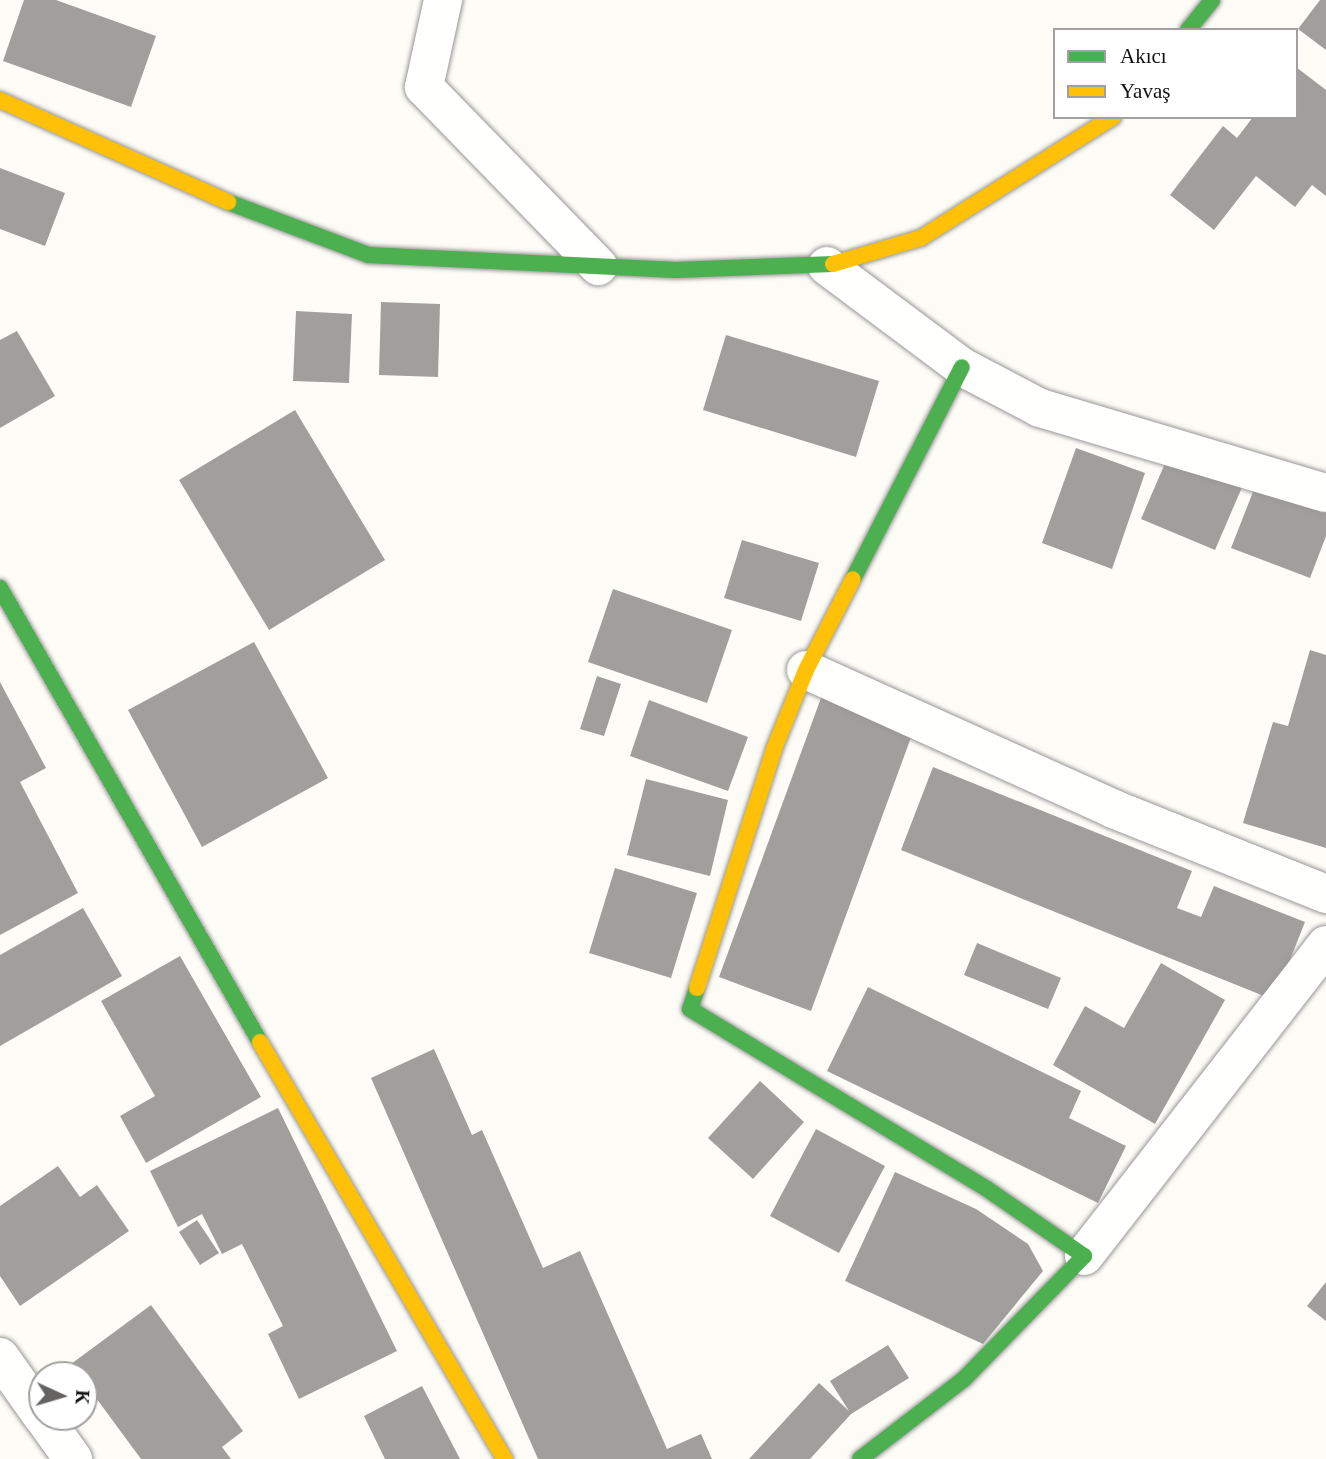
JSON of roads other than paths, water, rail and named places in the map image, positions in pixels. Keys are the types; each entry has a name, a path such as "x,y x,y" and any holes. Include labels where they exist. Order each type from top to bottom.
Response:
{"street":[{"path":"443,0 424,87 598,266"},
{"path":"1190,28 1212,0"},
{"path":"0,100 179,184 368,255 676,270 828,265 921,239 1110,119"},
{"path":"828,265 962,367 1040,408 1326,492"},
{"path":"962,367 806,670 774,749 690,1009 987,1189 1084,1256"},
{"path":"0,588 164,878 505,1459"},
{"path":"806,670 1111,808 1326,894"},
{"path":"860,1459 964,1379 1084,1256 1326,945"},
{"path":"0,1357 28,1395"},
{"path":"53,1431 73,1459"}]}
